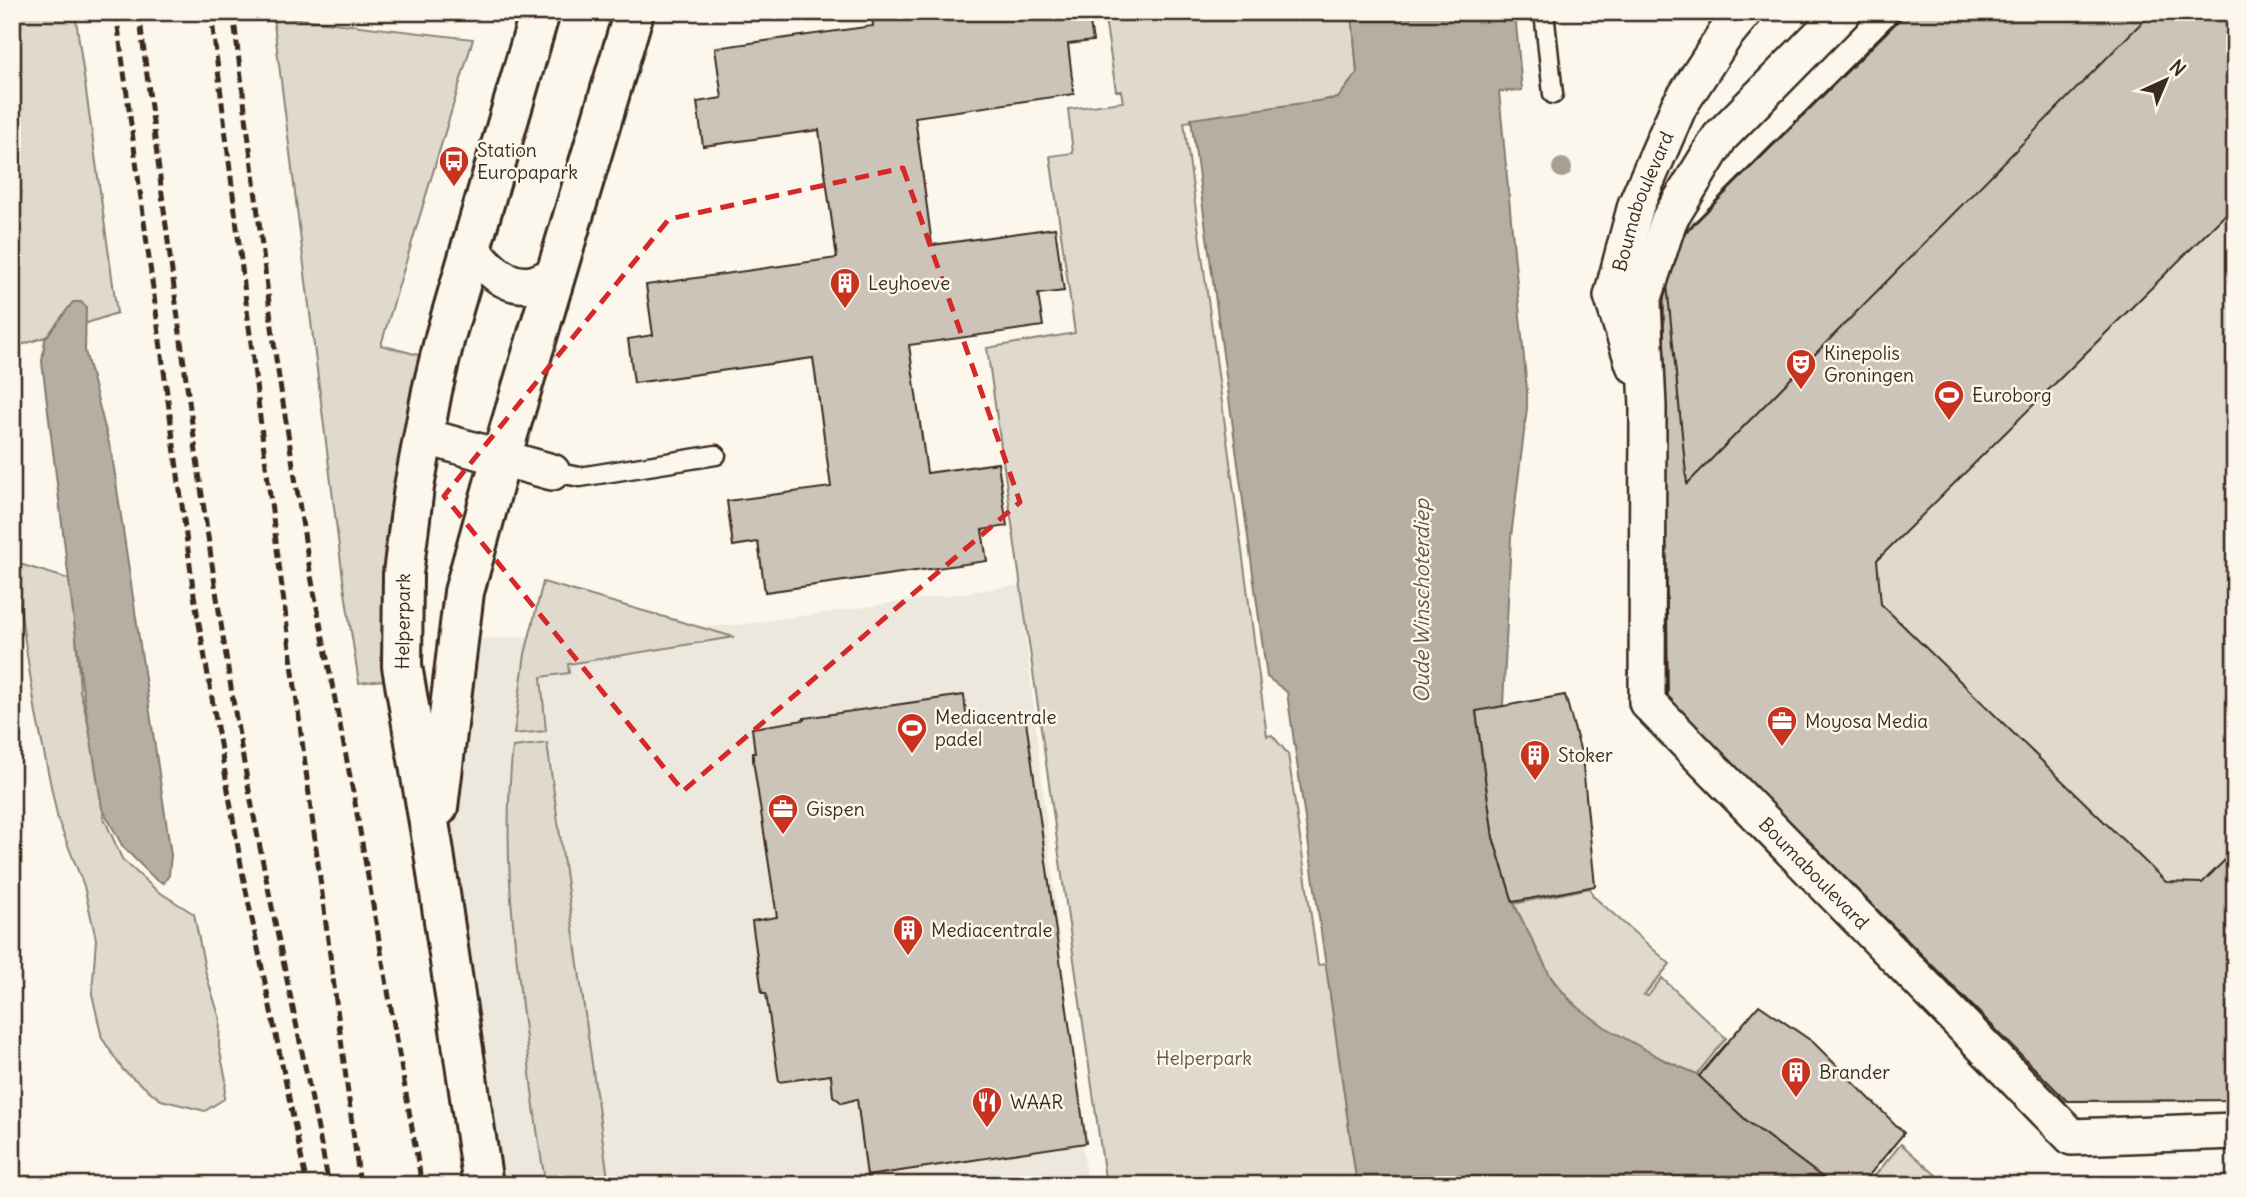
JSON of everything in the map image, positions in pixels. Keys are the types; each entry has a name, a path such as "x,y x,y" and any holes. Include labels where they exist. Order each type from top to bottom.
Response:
{"main road":[{"name":"Helperpark","path":"483,1185 433,846 402,666 403,574 414,486 445,337 540,12"},
{"name":"Helperpark","path":"433,846 464,592 501,458 634,12"}],"street":[{"name":"Boumaboulevard","path":"1648,407 1612,296 1636,205 1679,106 1725,34 1744,12"},
{"name":"Boumaboulevard","path":"1843,12 1720,137 1669,220 1643,302 1648,407 1647,702 2072,1137 2235,1131"},
{"path":"471,249 492,271 508,282 531,284 556,274"},
{"path":"423,436 552,472"}],"lane":[{"path":"1544,12 1553,94"},
{"path":"552,472 580,477 716,455"}],"highlighted area":[{"path":"903,168 1020,502 683,791 444,496 669,219"}],"shaded area":[{"path":"1020,585 1087,1183 487,1185 443,837 464,640 738,625"}],"green space":[{"path":"12,12 75,12 117,313 12,348"},
{"name":"Helperpark","path":"1104,12 1352,12 1357,73 1338,98 1327,99 1323,105 1184,122 1267,736 1272,735 1288,754 1318,965 1326,964 1357,1185 1106,1185 987,348 1075,333 1050,156 1073,153 1068,109 1123,102 1121,91 1116,91"},
{"name":"Euroborg","path":"1905,12 2235,12 2235,1100 2067,1101 1668,699 1663,254"},
{"path":"273,16 473,39 381,345 426,357 391,679 359,683 343,579"},
{"path":"13,562 72,580 80,691 92,739 104,818 122,859 156,890 194,914 206,974 220,1019 219,1047 226,1080 224,1099 205,1111 161,1100 123,1070 102,1038 92,994 96,939 84,886 58,820 36,714"},
{"path":"543,582 734,637 568,664 569,673 541,677 546,731 514,734 525,654"},
{"path":"547,743 609,1185 546,1185 537,1127 513,924 509,818 513,747"},
{"path":"1590,888 1593,896 1670,964 1644,995 1648,996 1662,978 1726,1038 1697,1074 1638,1047 1600,1025 1568,997 1542,963 1514,904"},
{"path":"1901,1144 1947,1185 1867,1185"}],"water":[{"name":"Oude Winschoterdiep","path":"1352,12 1515,12 1522,90 1499,92 1527,408 1511,537 1503,706 1476,712 1493,838 1514,904 1552,979 1573,1004 1605,1027 1664,1060 1697,1074 1747,1121 1833,1185 1357,1185 1287,692 1267,677 1191,119 1338,98 1357,73"},
{"path":"73,302 81,302 86,307 85,351 112,455 171,855 169,875 164,883 156,880 123,847 102,808 82,686 42,362 45,339"}],"building":[{"name":"Leyhoeve","path":"872,12 1088,12 1093,41 1068,44 1074,94 915,117 932,245 1055,228 1064,291 1038,294 1043,326 909,345 927,473 998,463 1007,526 982,530 987,561 765,592 758,542 733,546 727,501 831,487 813,358 634,383 628,339 653,335 646,285 837,258 819,130 703,146 697,102 722,98 715,48 873,26"},
{"name":"Euroborg","path":"1905,12 2235,12 2235,205 1877,560 1881,604 2166,882 2202,883 2235,850 2235,1100 2067,1101 1668,699 1663,254"},
{"path":"1907,12 2152,12 1687,484 1664,254"},
{"name":"Mediacentrale","path":"964,695 967,723 1025,714 1086,1143 867,1176 857,1099 842,1103 833,1096 831,1075 779,1082 752,921 777,917 753,760 755,753 752,728"},
{"name":"Stoker","path":"1565,695 1582,756 1595,886 1513,902 1493,837 1476,711"},
{"name":"Brander","path":"1759,1005 1813,1042 1904,1133 1861,1185 1833,1185 1747,1121 1699,1076"}],"railway":[{"path":"116,12 194,595 243,876 307,1185"},
{"path":"139,12 193,427 229,675 264,867 329,1185"},
{"path":"211,12 262,434 360,1185"},
{"path":"233,12 276,359 310,571 354,797 422,1185"}],"place":[{"name":"Station Europapark","path":"454,188"},
{"name":"Leyhoeve","path":"845,310"},
{"name":"Kinepolis Groningen","path":"1801,391"},
{"name":"Euroborg","path":"1949,422"},
{"name":"Moyosa Media","path":"1782,748"},
{"name":"Mediacentrale padel","path":"912,755"},
{"name":"Stoker","path":"1535,782"},
{"name":"Gispen","path":"783,836"},
{"name":"Mediacentrale","path":"908,957"},
{"name":"Brander","path":"1796,1099"},
{"name":"WAAR","path":"987,1129"}]}
